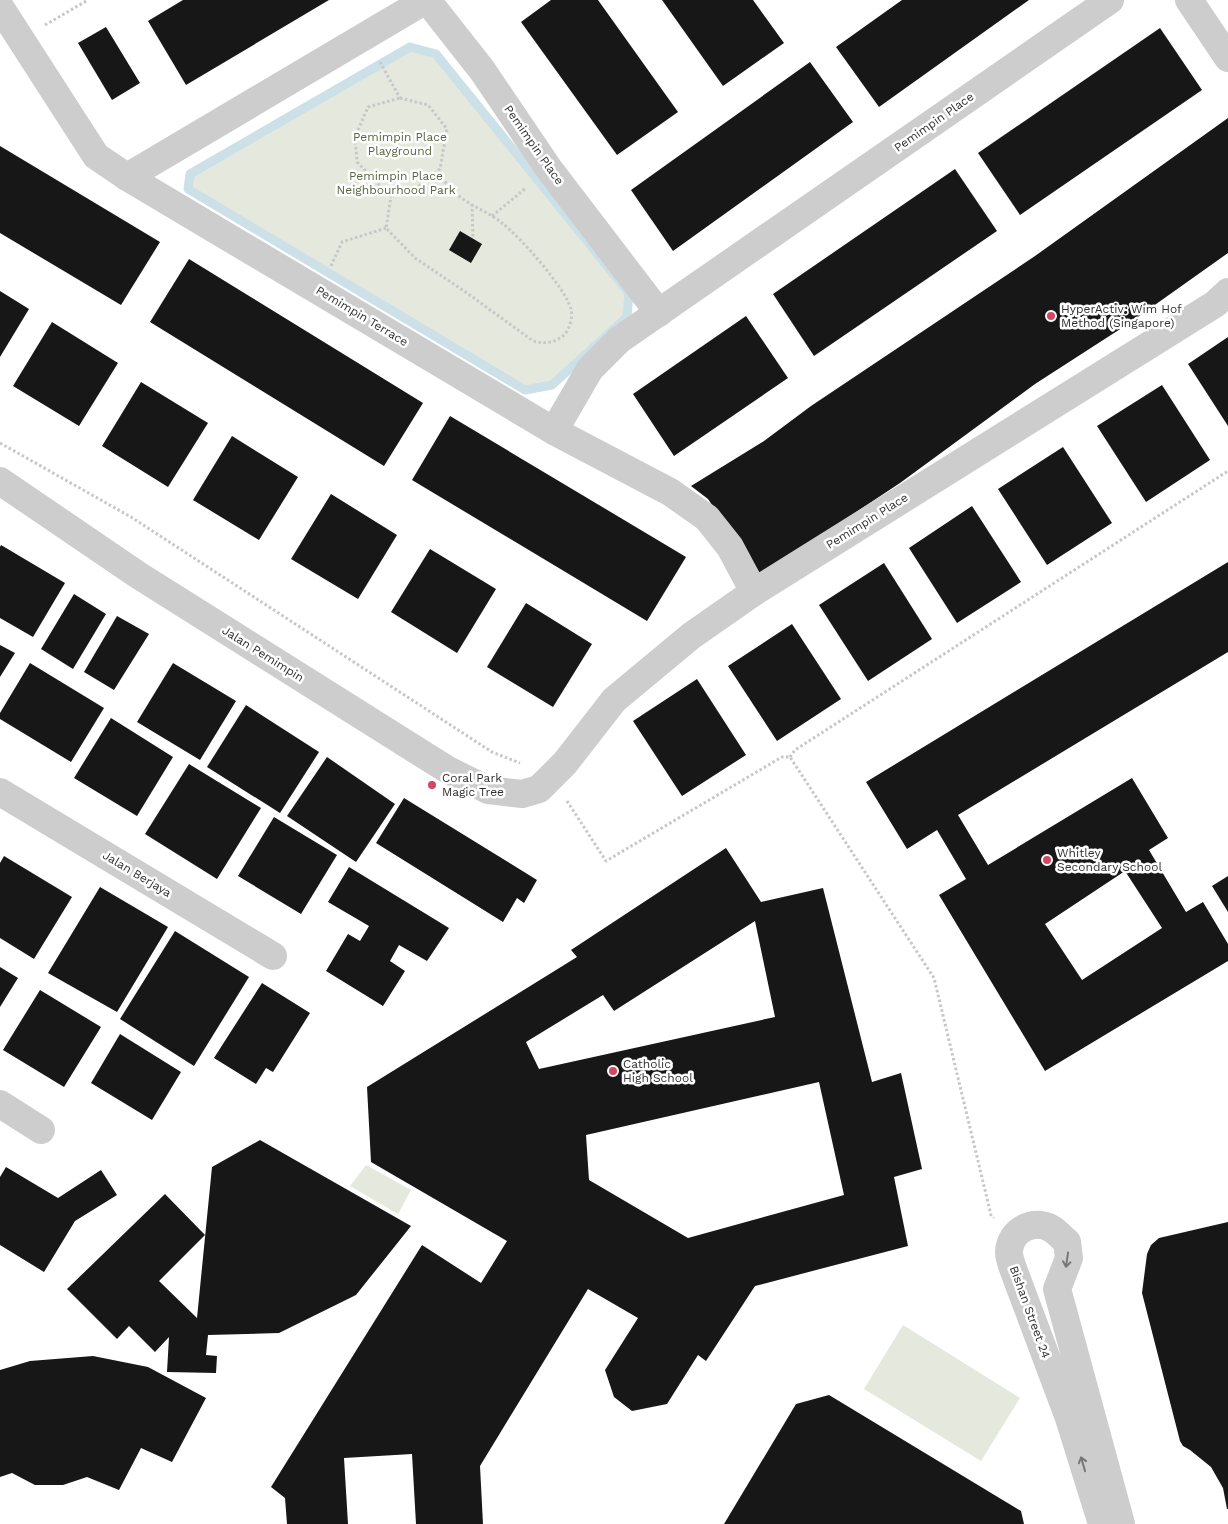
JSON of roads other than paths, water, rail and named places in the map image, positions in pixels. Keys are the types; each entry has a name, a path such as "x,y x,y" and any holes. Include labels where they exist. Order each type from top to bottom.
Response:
{"street":[{"name":"Pemimpin Place","path":"127,177 427,0 482,70 549,170 659,313"},
{"name":"Pemimpin Place","path":"554,431 590,369 619,340 1110,0"},
{"path":"1189,0 1228,58"},
{"name":"Pemimpin Terrace","path":"0,7 96,156 127,177 554,431 670,492 707,518 730,547 754,592"},
{"name":"Pemimpin Place","path":"546,783 614,700 691,636 754,592 1215,304 1228,292"},
{"name":"Jalan Pemimpin","path":"0,481 138,575 448,770 488,790 522,794 546,783"},
{"name":"Jalan Berjaya","path":"0,792 273,956"},
{"path":"0,1104 42,1130"},
{"name":"Bishan Street 24","path":"1102,1524 1069,1418 1015,1274 1009,1252 1016,1233 1024,1227 1038,1224 1052,1229 1067,1242 1069,1258 1057,1289 1120,1524"}],"waterway":[{"path":"410,47 436,54 629,293 627,317 552,385 525,390 188,189 190,174 410,47"}],"place":[{"name":"HyperActiv: Wim Hof Method (Singapore)","path":"1051,316"},
{"name":"Coral Park Magic Tree","path":"432,785"},
{"name":"Whitley Secondary School","path":"1047,860"},
{"name":"Catholic High School","path":"613,1071"}],"park label":[{"name":"Pemimpin Place Playground","path":"400,144"},
{"name":"Pemimpin Place Neighbourhood Park","path":"396,183"}]}
